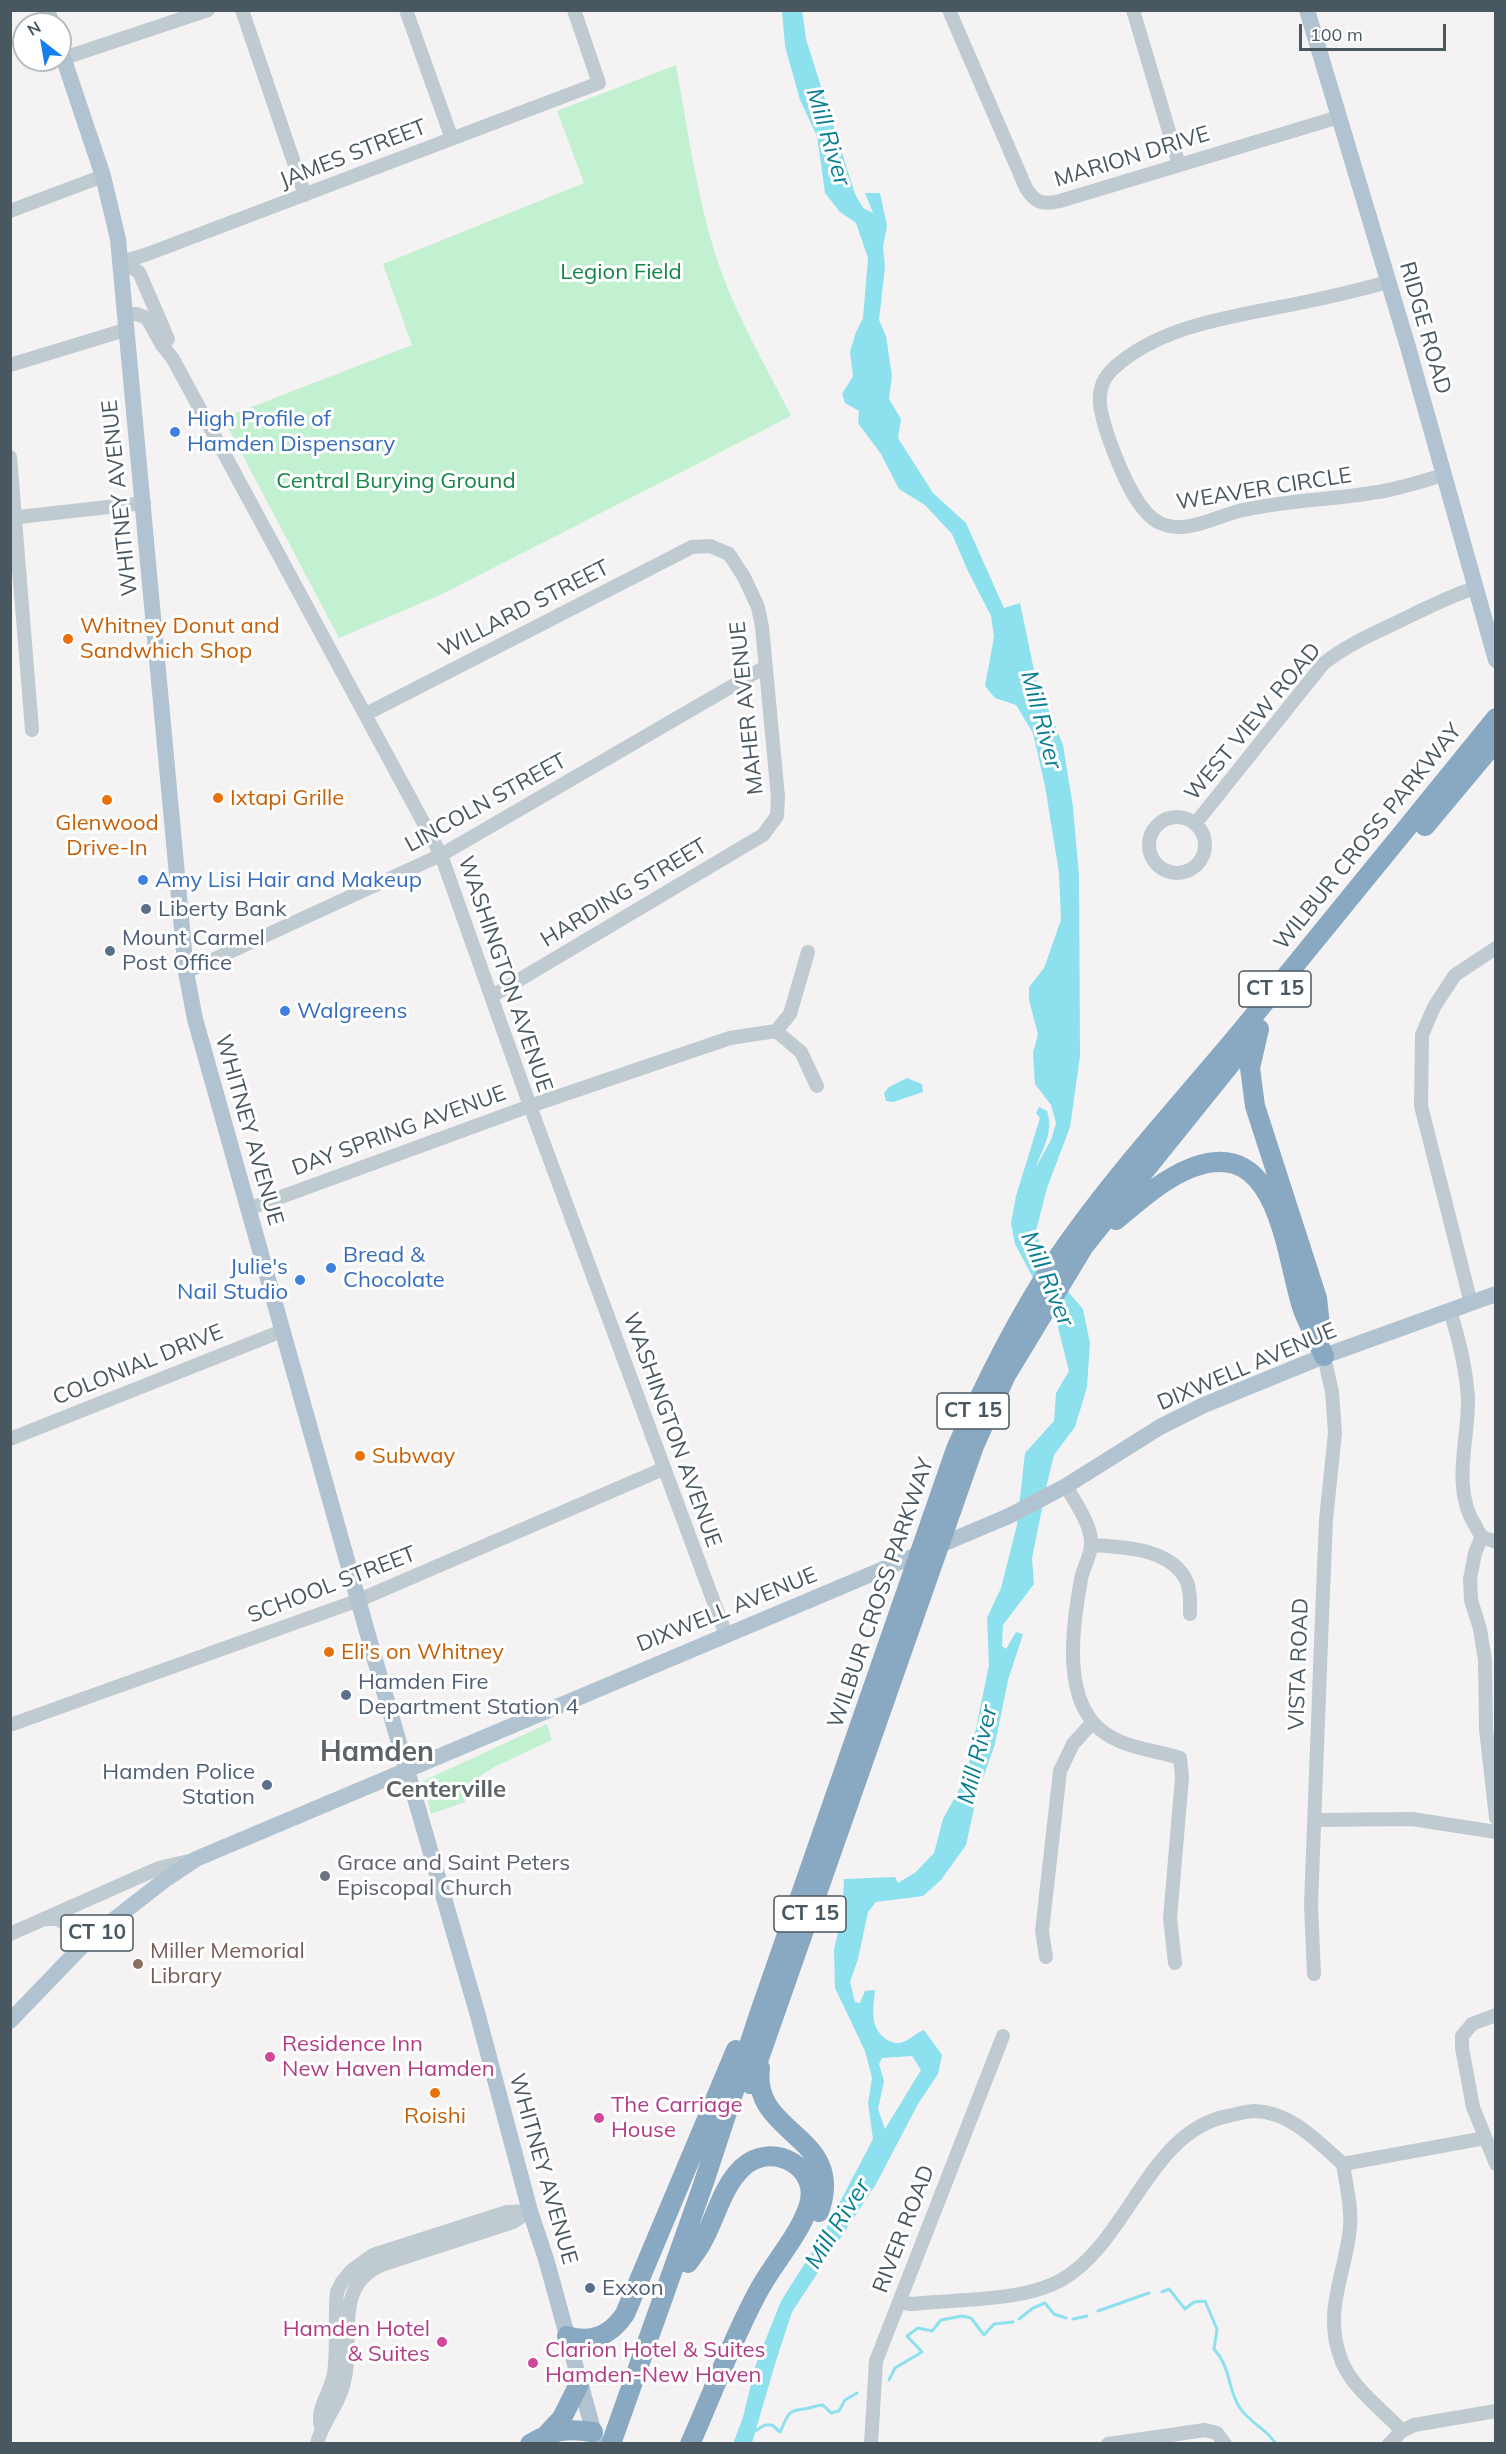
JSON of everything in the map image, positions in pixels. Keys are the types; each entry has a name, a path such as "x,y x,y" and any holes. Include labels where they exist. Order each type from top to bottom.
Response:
{"highway":[{"name":"WILBUR CROSS PARKWAY","path":"608,2440 703,2185 759,2015 913,1574 935,1535 1041,1298 1133,1158 1245,1026 1496,718"},
{"name":"WILBUR CROSS PARKWAY","path":"1060,1269 1084,1246 1496,741"},
{"path":"1259,1029 1250,1068 1255,1106 1317,1298 1324,1356"},
{"path":"1084,1246 1166,1181 1192,1167 1219,1162 1241,1167 1259,1179 1280,1219 1303,1310 1324,1356"},
{"name":"WILBUR CROSS PARKWAY","path":"608,2440 688,2263 932,1565 935,1535"},
{"path":"567,2336 578,2340 601,2337 614,2328 625,2314 739,2042 759,2015"},
{"path":"701,2444 762,2309 818,2214 824,2199 823,2170 817,2157 809,2146 773,2114 762,2097 759,2077 762,2049"},
{"path":"688,2263 701,2244 725,2194 742,2168 758,2158 777,2155 798,2166 811,2190 809,2207 759,2291 690,2444"},
{"path":"530,2444 548,2433 562,2418 579,2384"},
{"path":"548,2433 568,2429 608,2440"}],"main road":[{"name":"RIDGE ROAD","path":"1307,10 1444,475 1495,659"},
{"name":"WHITNEY AVENUE","path":"68,72 114,214 121,262 186,972 200,1039 477,2012 579,2384 608,2440"},
{"name":"DIXWELL AVENUE","path":"10,2021 89,1939 166,1879 196,1859 1016,1513 1191,1411 1324,1356 1496,1294"}],"street":[{"path":"72,50 208,10"},
{"path":"242,10 305,195"},
{"path":"406,10 452,139"},
{"name":"JAMES STREET","path":"121,262 305,195 598,83 574,10"},
{"name":"MARION DRIVE","path":"949,10 1026,188 1036,201 1047,204 1060,201 1339,117"},
{"path":"1133,10 1179,165"},
{"path":"10,211 103,176"},
{"name":"WASHINGTON AVENUE","path":"121,262 139,272 169,340 173,359"},
{"name":"WEAVER CIRCLE","path":"1388,282 1198,326 1164,338 1112,369 1099,392 1103,420 1118,460 1137,500 1148,514 1160,523 1173,527 1187,526 1241,510 1275,504 1377,492 1444,475"},
{"name":"WASHINGTON AVENUE","path":"125,322 137,314 147,318 173,359 441,855 530,1106 726,1635"},
{"path":"10,365 125,322"},
{"path":"10,457 12,518 32,730"},
{"path":"12,518 144,503"},
{"name":"WILLARD STREET","path":"366,714 672,556 703,545"},
{"name":"MAHER AVENUE","path":"703,545 718,548 729,554 753,595 761,616 778,797 774,821"},
{"name":"WEST VIEW ROAD","path":"1195,824 1323,664 1340,651 1368,637 1454,595 1475,588"},
{"name":"LINCOLN STREET","path":"186,972 441,855 765,667"},
{"name":"WEST VIEW ROAD","path":"1171,817 1180,817 1195,824 1201,830 1205,845 1198,863 1190,870 1178,874 1163,870 1156,865 1149,849 1151,832 1156,825 1171,817"},
{"name":"HARDING STREET","path":"492,996 763,835 774,821"},
{"path":"1471,1303 1421,1106 1422,1035 1434,1007 1455,975 1496,948"},
{"path":"808,952 790,1014 776,1031 801,1052 817,1086"},
{"name":"DAY SPRING AVENUE","path":"248,1209 530,1106 730,1038 776,1031"},
{"path":"1450,1311 1463,1360 1468,1396 1468,1431 1462,1498 1469,1516 1482,1536 1496,1542"},
{"name":"COLONIAL DRIVE","path":"10,1439 282,1331"},
{"name":"VISTA ROAD","path":"1314,1974 1311,1928 1314,1820 1326,1520 1335,1433 1332,1392 1324,1356"},
{"name":"SCHOOL STREET","path":"10,1725 359,1600 663,1469"},
{"path":"1065,1486 1089,1533 1091,1545 1081,1577 1073,1659 1075,1684 1092,1723 1123,1743 1180,1758 1182,1778 1170,1918 1175,1963"},
{"path":"1482,1536 1475,1553 1470,1579 1471,1600 1480,1629 1485,1660 1486,1729 1496,1818"},
{"path":"1091,1545 1158,1555 1169,1561 1179,1568 1187,1582 1190,1614"},
{"path":"1046,1957 1042,1931 1060,1771 1073,1744 1092,1723"},
{"path":"1314,1820 1412,1819 1496,1832"},
{"path":"10,1934 159,1868 196,1859"},
{"path":"45,1919 58,1919 89,1939"},
{"path":"1496,2014 1472,2024 1462,2036 1462,2048 1473,2107 1496,2164"},
{"name":"RIVER ROAD","path":"871,2444 876,2361 1002,2036"},
{"path":"898,2302 911,2304 1004,2296 1044,2288 1063,2279 1096,2251 1169,2152 1199,2126 1223,2117 1254,2111 1276,2114 1318,2141 1343,2164 1350,2225 1347,2250 1337,2286 1333,2316 1334,2330 1343,2363 1354,2381 1402,2431"},
{"path":"1343,2164 1485,2138"},
{"path":"317,2444 321,2427 319,2418 321,2408 334,2372 336,2302 365,2259 388,2256 475,2228 507,2212 530,2211"},
{"path":"1389,2444 1402,2431 1426,2421 1496,2411"},
{"path":"1108,2444 1205,2430 1217,2433 1225,2444"}],"green space":[{"path":"676,65 699,189 718,262 742,321 791,416 440,595 339,638 223,418 412,345 383,264 584,183 557,111"},
{"path":"547,1724 552,1740 494,1767 464,1786 465,1802 431,1814 423,1781"}],"water":[{"name":"Mill River","path":"802,10 806,39 855,194 863,208 873,213 865,193 880,193 887,226 883,247 885,267 879,320 886,336 892,376 889,399 901,419 898,438 933,493 966,523 1004,608 1020,603 1036,680 1063,745 1073,807 1079,876 1080,1056 1070,1127 1047,1188 1036,1231 1039,1241 1070,1294 1083,1309 1090,1343 1087,1387 1075,1427 1054,1455 1047,1484 1032,1558 1034,1584 1003,1625 1002,1646 1006,1649 1016,1632 1023,1634 1008,1680 995,1744 977,1795 966,1845 941,1880 923,1896 876,1902 868,1912 858,1959 850,1982 855,2002 860,2003 865,1991 875,1990 873,2012 875,2025 889,2041 901,2043 924,2030 942,2055 938,2074 918,2104 876,2184 792,2312 752,2443 733,2444 743,2417 756,2364 781,2301 821,2238 873,2139 868,2103 872,2078 865,2051 835,1988 834,1950 842,1914 844,1879 895,1877 898,1883 916,1872 934,1853 943,1819 966,1777 989,1665 987,1618 1001,1588 1017,1525 1025,1453 1054,1421 1056,1393 1069,1371 1057,1323 1015,1244 1011,1223 1016,1196 1040,1118 1036,1113 1039,1107 1047,1111 1049,1126 1047,1140 1036,1167 1051,1140 1056,1123 1051,1105 1035,1084 1033,1053 1038,1034 1029,1000 1029,987 1044,968 1061,920 1059,873 1045,786 1033,733 1016,705 995,698 985,686 994,637 991,616 952,534 925,505 899,489 881,454 858,423 859,411 845,403 842,394 853,376 850,352 863,318 868,258 856,223 840,212 825,193 817,136 800,100 785,46 782,11","holes":["912,2056 921,2070 885,2129 878,2109 884,2081 879,2064 882,2058"]},
{"path":"907,1078 922,1084 923,1092 893,1102 886,1101 884,1093 889,1087"}],"waterway":[{"path":"1162,2292 1169,2289 1185,2309 1194,2302 1205,2301 1217,2329 1214,2349 1227,2371 1236,2401 1244,2413 1276,2444"},
{"path":"1098,2311 1149,2293"},
{"path":"1019,2319 1033,2308 1045,2303 1054,2314 1066,2318"},
{"path":"889,2380 895,2368 922,2352 907,2336 918,2328 932,2331 941,2320 962,2316 971,2318 984,2335 994,2324 1013,2322"},
{"path":"1073,2319 1087,2316"},
{"path":"755,2431 765,2425 772,2425 780,2432 788,2415 797,2410 823,2405 831,2413 839,2411 845,2400 857,2393"}],"place":[{"name":"High Profile of Hamden Dispensary","path":"175,432"},
{"name":"Whitney Donut and Sandwhich Shop","path":"68,639"},
{"name":"Ixtapi Grille","path":"218,798"},
{"name":"Glenwood Drive-In","path":"107,800"},
{"name":"Amy Lisi Hair and Makeup","path":"143,880"},
{"name":"Liberty Bank","path":"146,909"},
{"name":"Mount Carmel Post Office","path":"110,951"},
{"name":"Walgreens","path":"285,1011"},
{"name":"Bread & Chocolate","path":"331,1268"},
{"name":"Julie's Nail Studio","path":"300,1280"},
{"name":"Subway","path":"360,1456"},
{"name":"Eli's on Whitney","path":"329,1652"},
{"name":"Hamden Fire Department Station 4","path":"346,1695"},
{"name":"Hamden Police Station","path":"267,1785"},
{"name":"Grace and Saint Peters Episcopal Church","path":"325,1876"},
{"name":"Miller Memorial Library","path":"138,1964"},
{"name":"Residence Inn New Haven Hamden","path":"270,2057"},
{"name":"Roishi","path":"435,2093"},
{"name":"The Carriage House","path":"599,2118"},
{"name":"Exxon","path":"590,2288"},
{"name":"Hamden Hotel & Suites","path":"442,2342"},
{"name":"Clarion Hotel & Suites Hamden-New Haven","path":"533,2363"}],"district":[{"name":"Hamden","path":"377,1753"},
{"name":"Centerville","path":"446,1790"}],"park label":[{"name":"Legion Field","path":"621,272"},
{"name":"Central Burying Ground","path":"396,481"}]}
